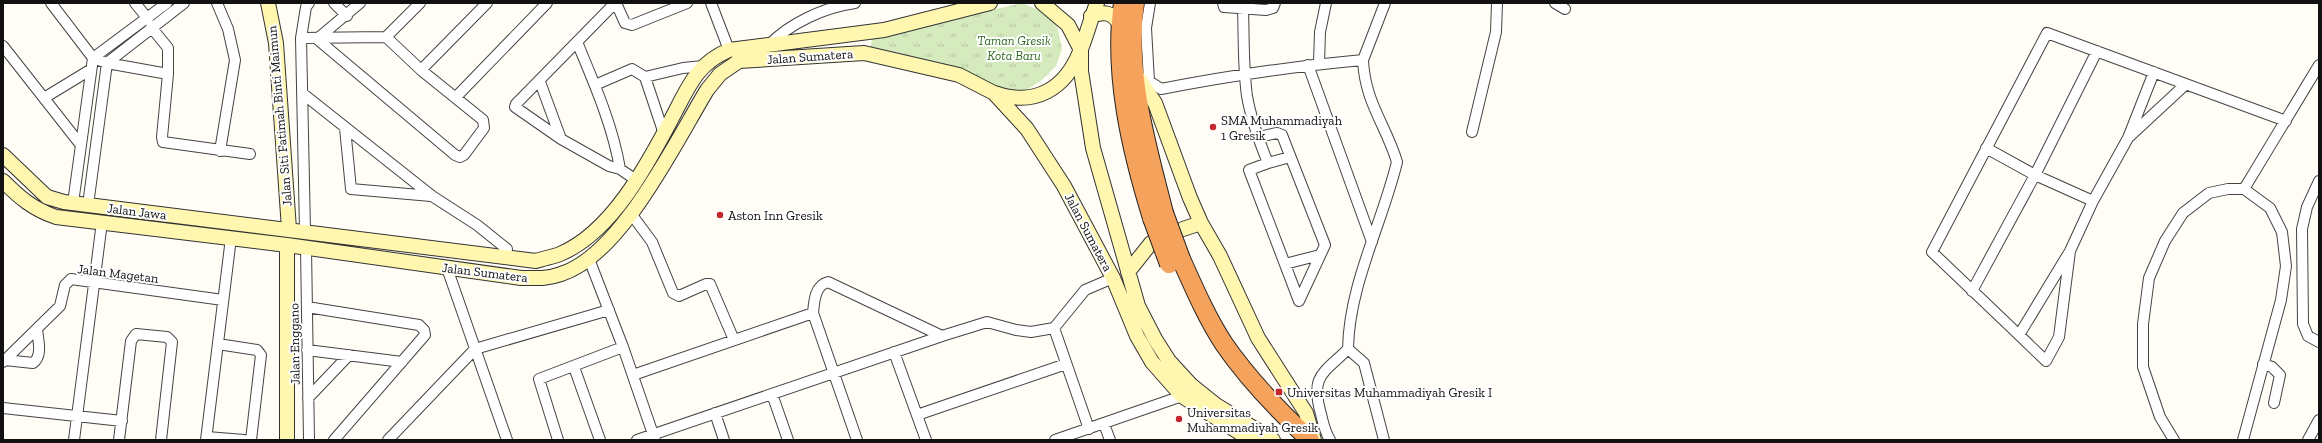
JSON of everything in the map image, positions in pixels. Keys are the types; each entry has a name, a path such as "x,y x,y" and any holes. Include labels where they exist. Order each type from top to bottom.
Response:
{"highway":[{"path":"1123,3 1120,24 1121,69 1126,108 1137,165 1175,261 1216,348 1248,393 1294,440"},
{"path":"1135,3 1132,40 1135,72 1158,216"},
{"path":"1175,261 1224,344 1256,385 1310,440"}],"main road":[{"name":"Jalan Siti Fatimah Binti Maimun","path":"268,3 276,43 288,229"},
{"name":"Jalan Sumatera","path":"288,229 536,260 559,254 577,244 616,208 636,180 664,134 692,80 710,60 729,50 884,30 990,3"},
{"path":"1042,3 1068,25 1081,50"},
{"path":"994,93 1011,99 1028,98 1048,93 1063,79 1081,50 1091,16 1097,3"},
{"path":"1091,16 1101,13 1109,13 1114,15 1120,24"},
{"path":"829,37 829,54"},
{"name":"Jalan Sumatera","path":"1081,50 1081,71 1093,148 1138,306 1155,339 1169,361 1191,385 1216,405 1273,440"},
{"name":"Jalan Sumatera","path":"287,245 484,273 541,278 561,274 589,259 632,215 707,90 720,74 739,60 864,53 952,73 994,93 1027,128 1060,179 1113,278 1137,336 1152,362 1182,396 1251,440"},
{"path":"1135,72 1155,103 1161,116 1174,158 1201,223 1220,256 1258,338 1306,413 1314,440"},
{"name":"Jalan Jawa","path":"3,155 47,196 73,203 288,229"},
{"name":"Jalan Jawa","path":"3,181 23,201 39,211 56,217 287,245"},
{"path":"143,227 145,212"},
{"path":"1183,229 1201,223"},
{"path":"1128,272 1151,243"},
{"path":"287,245 287,440"},
{"path":"484,273 486,254"}],"street":[{"path":"51,3 93,58 107,63 168,74"},
{"path":"135,3 168,48 168,74 162,137 163,142 250,154"},
{"path":"88,205 107,63 149,23 167,3"},
{"path":"73,203 90,70 93,58 184,3"},
{"path":"217,3 228,29 235,60 220,151"},
{"path":"305,231 301,38 306,7 309,3"},
{"path":"334,3 347,16"},
{"path":"317,39 347,16 360,3"},
{"path":"301,38 386,37 420,3"},
{"path":"421,70 487,3"},
{"path":"456,97 547,3"},
{"path":"636,180 620,169 609,166 561,139 516,107 516,104 540,82 616,3 625,23 632,25 687,3"},
{"path":"711,3 729,50"},
{"path":"769,45 790,26 822,12 855,3"},
{"path":"1150,3 1146,28 1150,81 1161,89 1245,73 1319,63 1363,60"},
{"path":"1223,3 1224,7 1266,10 1273,8 1275,3"},
{"path":"1319,63 1320,32 1326,3"},
{"path":"1330,440 1316,396 1316,385 1319,378 1348,349 1349,331 1354,303 1398,162 1373,106 1365,82 1363,60 1385,3"},
{"path":"1472,132 1496,32 1497,3"},
{"path":"1555,3 1565,9"},
{"path":"1243,9 1247,96 1258,137 1268,163"},
{"path":"2070,251 2060,337 2046,361 1932,252 2047,33 2286,121"},
{"path":"317,39 460,157 468,149 485,124 456,97 421,70 386,37"},
{"path":"578,42 595,85 618,157 620,169"},
{"path":"3,46 80,144"},
{"path":"1972,291 2036,175 2097,51"},
{"path":"1308,65 1372,242"},
{"path":"2244,189 2319,65"},
{"path":"645,77 683,68 703,66"},
{"path":"595,85 632,69 645,77 664,134"},
{"path":"44,98 90,70"},
{"path":"2019,335 2070,251 2093,201 2128,138 2154,72"},
{"path":"540,82 561,139"},
{"path":"2128,138 2186,84"},
{"path":"1161,89 1161,116"},
{"path":"302,93 432,196 477,225 506,249 506,257"},
{"path":"346,128 351,189 432,196"},
{"path":"1258,137 1281,134 1290,157 1324,244 1300,301 1298,301 1249,170 1290,157"},
{"path":"1986,148 2036,175 2093,201"},
{"path":"2319,181 2307,207 2302,229 2302,245 2303,324 2308,336 2319,342"},
{"path":"2174,440 2160,417 2144,367 2143,324 2149,278 2165,240 2183,213 2209,193 2228,189 2244,189 2270,208 2282,232 2286,266 2281,300 2243,440"},
{"path":"632,215 652,242 673,293 679,296 706,284 710,284 734,340"},
{"path":"74,440 102,222"},
{"path":"231,238 207,438 244,440"},
{"name":"Jalan Enggano","path":"306,248 309,440"},
{"path":"1285,264 1320,254"},
{"path":"589,259 624,347 654,437"},
{"path":"447,268 507,440"},
{"path":"637,440 654,437 715,413 987,322 1024,331 1054,328 1085,290 1113,278"},
{"name":"Jalan Magetan","path":"4,361 60,306 66,282 71,279 223,300"},
{"path":"857,440 813,313 814,301 819,287 828,282 942,336"},
{"path":"306,307 419,325 424,330 425,335 334,440"},
{"path":"388,440 475,349 609,310"},
{"path":"633,375 813,313"},
{"path":"1054,328 1089,429"},
{"path":"4,361 33,363 37,361 39,354 37,329"},
{"path":"119,440 132,336 136,334 171,339 161,440"},
{"path":"218,344 257,350 261,355 251,440"},
{"path":"558,440 539,382 542,377 574,367 624,347"},
{"path":"1348,349 1364,363 1384,440"},
{"path":"307,350 402,362"},
{"path":"894,352 926,440"},
{"path":"308,398 349,356"},
{"path":"917,415 1066,364"},
{"path":"2263,364 2272,366 2280,375 2274,402"},
{"path":"574,367 600,440"},
{"path":"1055,440 1182,396 1191,385"},
{"path":"772,394 788,440"},
{"path":"3,408 122,421"},
{"path":"715,413 724,440"},
{"path":"2308,440 2319,420"},
{"path":"1104,424 1110,440"}],"green space":[{"name":"Taman Gresik Kota Baru","path":"1022,3 1050,15 1058,29 1062,49 1056,66 1042,80 1026,90 1004,89 871,48 872,37"}],"place":[{"name":"SMA Muhammadiyah 1 Gresik","path":"1213,127"},
{"name":"Aston Inn Gresik","path":"720,215"},
{"name":"Universitas Muhammadiyah Gresik I","path":"1279,392"},
{"name":"Universitas Muhammadiyah Gresik","path":"1179,419"}]}
